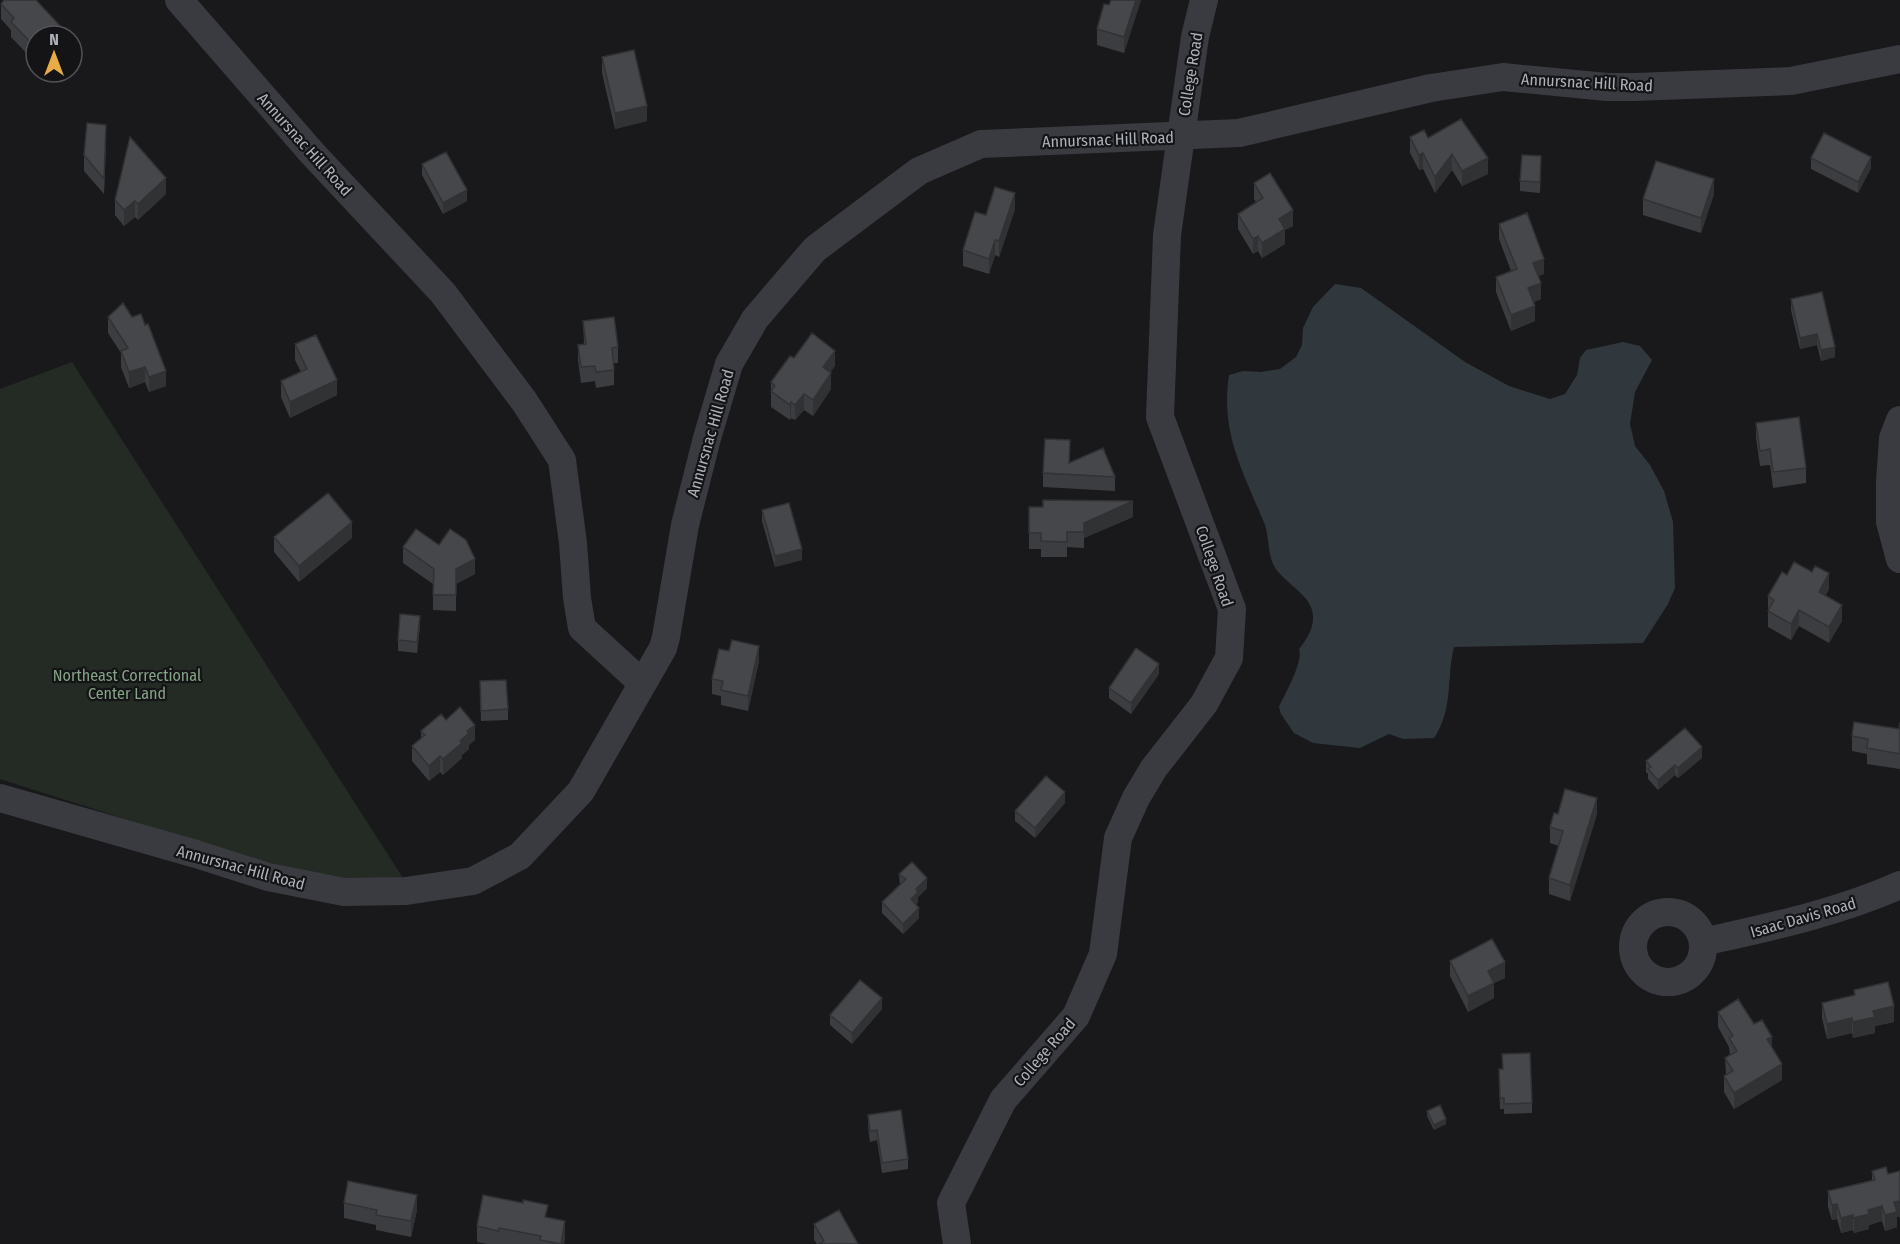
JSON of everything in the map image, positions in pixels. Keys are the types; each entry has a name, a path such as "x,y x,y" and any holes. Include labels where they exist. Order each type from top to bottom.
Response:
{"street":[{"name":"Annursnac Hill Road","path":"179,0 312,153 443,293 524,401 562,460 582,628 642,683"},
{"name":"College Road","path":"957,1244 951,1203 1003,1100 1076,1016 1103,954 1118,838 1136,798 1155,768 1204,704 1229,657 1232,609 1160,417 1167,235 1195,37 1204,0"},
{"name":"Annursnac Hill Road","path":"0,798 195,854 268,878 344,892 406,891 473,881 520,856 580,791 663,648 685,525 729,364 755,319 815,249 919,171 981,144 1239,133 1431,88 1503,78 1617,87 1791,81 1900,58"},
{"path":"1900,420 1893,438 1890,522 1900,559"},
{"name":"Isaac Davis Road","path":"1703,942 1781,925 1874,897 1900,885"}],"green space":[{"name":"Northeast Correctional Center Land","path":"72,362 403,878 387,881 301,875 0,779 0,389"}],"shaded area":[{"path":"1335,284 1361,288 1465,362 1509,386 1550,399 1565,394 1577,375 1580,358 1586,350 1623,342 1640,346 1652,360 1635,392 1630,424 1635,446 1650,465 1664,491 1673,522 1675,588 1668,604 1643,643 1454,647 1447,704 1434,738 1403,739 1389,734 1360,748 1313,743 1294,733 1279,707 1299,661 1299,649 1311,630 1313,613 1308,602 1282,576 1272,561 1265,525 1242,470 1231,435 1227,396 1229,375 1243,371 1261,372 1280,369 1296,357 1302,345 1303,328 1313,307"}],"building":[{"path":"4,0 36,0 58,24 24,24 24,36 11,22 14,18 1,4"},
{"path":"1111,0 1136,0 1124,37 1097,29 1104,4 1109,5"},
{"path":"634,50 647,106 615,113 602,57"},
{"path":"1461,119 1488,158 1462,171 1452,154 1435,177 1423,153 1419,155 1410,137 1424,130 1428,138"},
{"path":"87,123 106,125 104,179 84,155"},
{"path":"1824,133 1871,157 1858,182 1811,158"},
{"path":"130,137 166,178 138,204 135,201 124,210 115,200"},
{"path":"446,152 467,190 443,203 422,164"},
{"path":"1522,155 1541,156 1540,182 1520,181"},
{"path":"1656,161 1714,179 1701,218 1643,199"},
{"path":"1270,173 1293,210 1279,219 1285,229 1262,243 1258,236 1253,239 1238,214 1263,198 1254,183"},
{"path":"995,187 1015,193 999,241 995,240 989,259 963,250 975,212 986,215"},
{"path":"1527,213 1544,259 1533,263 1541,283 1528,288 1535,306 1511,315 1496,277 1517,269 1499,224"},
{"path":"1822,292 1835,347 1821,350 1817,334 1800,338 1791,299"},
{"path":"123,303 132,317 141,314 145,325 148,324 166,371 149,377 145,367 129,372 121,351 128,348 108,317"},
{"path":"614,317 618,347 612,348 614,370 596,372 595,366 581,367 578,345 586,344 583,321"},
{"path":"812,333 835,351 823,367 831,373 813,400 804,394 795,405 791,402 790,405 771,391 775,386 771,382 790,356 794,358"},
{"path":"316,335 337,380 290,402 281,381 307,369 295,344"},
{"path":"1799,417 1806,468 1773,472 1770,449 1760,451 1756,423"},
{"path":"1045,439 1070,440 1069,463 1103,448 1115,477 1043,473"},
{"path":"328,493 352,522 299,566 274,537"},
{"path":"1043,500 1133,501 1084,523 1084,532 1067,532 1067,542 1041,541 1041,533 1029,533 1029,507 1043,507"},
{"path":"789,503 802,549 775,556 762,510"},
{"path":"416,529 439,545 450,529 466,540 475,559 456,569 456,595 433,595 434,569 403,547"},
{"path":"1794,562 1812,572 1815,566 1829,573 1819,592 1842,605 1829,627 1799,610 1791,624 1768,611 1774,600 1768,596 1782,572 1787,575"},
{"path":"400,614 420,616 417,642 398,640"},
{"path":"732,640 759,646 748,696 721,690 723,681 712,679 719,649 729,651"},
{"path":"1136,648 1159,664 1131,703 1109,688"},
{"path":"506,680 508,709 481,711 480,681"},
{"path":"460,707 475,725 467,731 469,733 460,741 462,743 443,759 440,756 429,766 412,746 425,735 421,731 441,714 446,720"},
{"path":"1854,722 1899,729 1900,722 1900,754 1867,748 1868,739 1852,736"},
{"path":"1685,728 1702,747 1678,768 1675,765 1658,780 1648,769 1651,767 1646,761"},
{"path":"1046,776 1065,792 1035,828 1015,811"},
{"path":"1565,789 1597,798 1570,885 1549,878 1563,831 1550,827 1554,813 1558,814"},
{"path":"912,862 927,878 916,889 918,892 911,899 919,908 903,924 882,902 906,879 899,874"},
{"path":"1492,939 1505,962 1488,971 1494,983 1468,996 1450,961"},
{"path":"860,980 882,998 852,1033 830,1015"},
{"path":"1888,982 1894,1006 1873,1011 1875,1017 1853,1022 1852,1018 1827,1024 1822,1003 1855,995 1854,990"},
{"path":"1738,999 1754,1024 1762,1020 1772,1037 1767,1039 1782,1064 1734,1093 1724,1076 1733,1071 1725,1058 1737,1051 1729,1038 1733,1036 1718,1012"},
{"path":"1530,1053 1532,1103 1504,1104 1504,1098 1500,1098 1499,1069 1503,1069 1502,1054"},
{"path":"1440,1105 1446,1119 1434,1125 1427,1111"},
{"path":"901,1110 908,1159 882,1163 877,1130 870,1131 868,1115"},
{"path":"1886,1167 1888,1174 1900,1171 1900,1201 1894,1202 1897,1212 1885,1215 1882,1206 1868,1210 1869,1214 1854,1218 1853,1215 1841,1218 1837,1204 1832,1205 1828,1191 1875,1180 1872,1171"},
{"path":"348,1181 417,1195 411,1221 376,1215 377,1210 344,1203"},
{"path":"483,1195 523,1203 523,1200 548,1205 545,1217 565,1221 561,1244 540,1240 541,1236 477,1226"},
{"path":"839,1210 858,1244 819,1244 824,1241 814,1224"}]}
